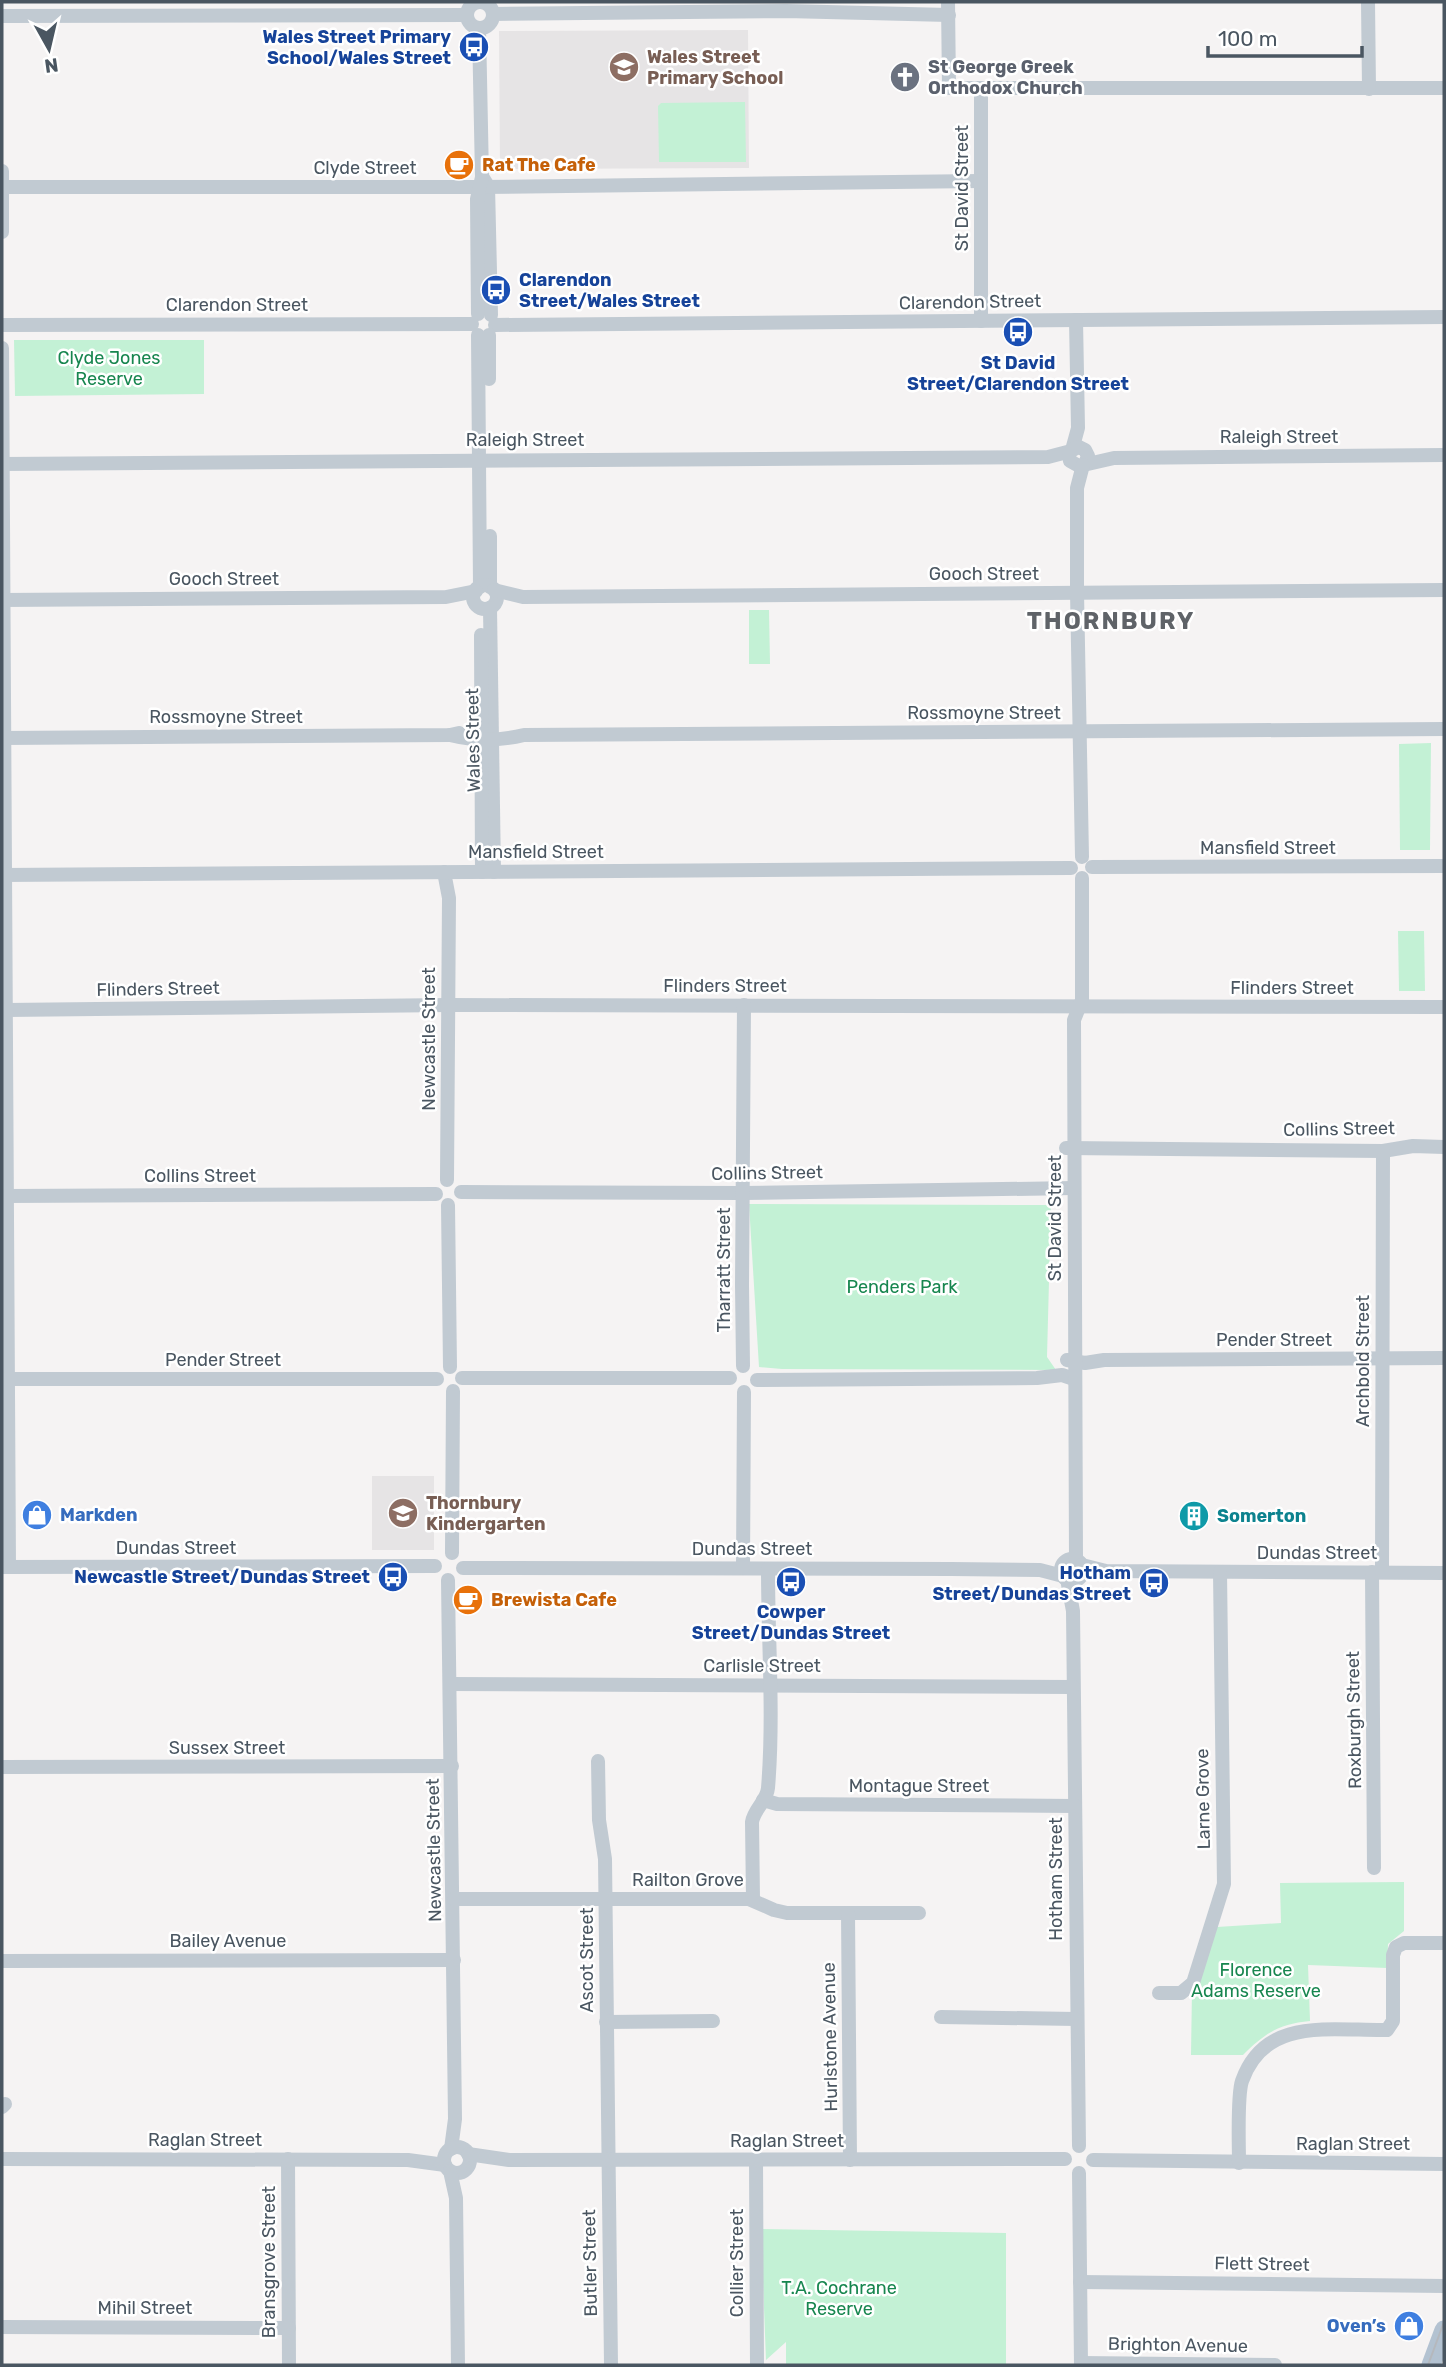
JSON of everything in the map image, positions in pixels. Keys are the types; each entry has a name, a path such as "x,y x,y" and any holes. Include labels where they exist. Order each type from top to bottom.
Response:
{"main road":[{"path":"1431,2365 1444,2330"}],"street":[{"path":"481,2 490,7 493,13 489,24 479,28 472,25 467,15 473,5 481,2"},
{"path":"1368,2 1369,89"},
{"path":"493,13 645,6 949,8 949,88 1444,88"},
{"path":"2,16 467,15"},
{"name":"Wales Street","path":"479,28 483,183 488,872"},
{"name":"St David Street","path":"981,89 981,321"},
{"path":"2,172 2,232"},
{"name":"Clyde Street","path":"2,187 981,181"},
{"name":"Clarendon Street","path":"2,325 484,325 1444,317"},
{"name":"St David Street","path":"1072,1570 1072,1007 1082,1000 1076,320"},
{"path":"2,348 3,875 6,1010 4,1107 7,1196 4,1259 8,1379 5,1567"},
{"name":"Raleigh Street","path":"2,464 1444,455"},
{"name":"Gooch Street","path":"2,600 1444,590"},
{"name":"Rossmoyne Street","path":"3,738 450,735 467,739 506,731 524,735 1444,729"},
{"name":"Mansfield Street","path":"3,875 1444,866"},
{"name":"Newcastle Street","path":"447,1180 449,872"},
{"name":"Flinders Street","path":"6,1010 448,1005 1444,1007"},
{"name":"Tharratt Street","path":"743,1366 744,1005"},
{"name":"Collins Street","path":"1070,1148 1383,1151 1413,1146 1444,1147"},
{"name":"Archbold Street","path":"1377,1572 1383,1151"},
{"path":"447,1180 458,1185 461,1192 456,1203 449,1205 441,1203 436,1194 440,1183 447,1180"},
{"name":"Collins Street","path":"461,1192 743,1193 1070,1188"},
{"name":"Collins Street","path":"7,1196 436,1194"},
{"path":"449,1205 450,1367"},
{"name":"Pender Street","path":"757,1380 1037,1378 1104,1360 1444,1358"},
{"path":"743,1366 752,1369 757,1380 753,1388 744,1392 736,1390 730,1378 734,1370 743,1366"},
{"path":"450,1367 459,1371 462,1378 459,1387 453,1391 442,1389 437,1379 442,1369 450,1367"},
{"path":"462,1378 730,1378"},
{"name":"Pender Street","path":"8,1379 437,1379"},
{"path":"452,1553 453,1391"},
{"path":"743,1568 744,1392"},
{"path":"452,1553 461,1560 463,1568 456,1578 448,1580 440,1578 435,1566 440,1555 452,1553"},
{"name":"Dundas Street","path":"5,1567 435,1566"},
{"name":"Dundas Street","path":"463,1568 1444,1573"},
{"path":"753,1899 752,1822 754,1812 767,1791 770,1743 768,1569"},
{"name":"Hotham Street","path":"1072,1570 1079,2146"},
{"name":"Larne Grove","path":"1158,1993 1181,1993 1193,1983 1224,1884 1220,1572"},
{"name":"Roxburgh Street","path":"1374,1868 1377,1572"},
{"name":"Newcastle Street","path":"448,1580 458,2365"},
{"name":"Carlisle Street","path":"450,1684 1073,1687"},
{"name":"Ascot Street","path":"597,1761 599,1820 605,1859 608,2160"},
{"name":"Sussex Street","path":"2,1768 452,1766"},
{"name":"Montague Street","path":"763,1800 777,1804 1075,1806"},
{"name":"Railton Grove","path":"454,1899 753,1899 780,1912 919,1913"},
{"name":"Hurlstone Avenue","path":"848,1913 850,2160"},
{"path":"1238,2163 1241,2082 1260,2049 1297,2031 1387,2030 1392,2021 1393,1955 1396,1947 1404,1943 1444,1943"},
{"name":"Bailey Avenue","path":"2,1961 454,1960"},
{"path":"941,2017 1076,2019"},
{"path":"606,2022 713,2021"},
{"path":"1079,2146 1089,2150 1093,2160 1088,2170 1079,2173 1069,2169 1065,2160 1069,2150 1079,2146"},
{"name":"Raglan Street","path":"2,2159 1065,2160"},
{"name":"Bransgrove Street","path":"288,2159 289,2365"},
{"name":"Butler Street","path":"608,2160 611,2365"},
{"name":"Collier Street","path":"756,2160 757,2365"},
{"name":"Raglan Street","path":"1093,2160 1444,2164"},
{"path":"1079,2173 1081,2364"},
{"name":"Flett Street","path":"1080,2282 1444,2286"},
{"name":"Mihil Street","path":"2,2327 289,2328"},
{"name":"Brighton Avenue","path":"1081,2364 1275,2365"}],"shaded area":[{"name":"Wales Street Primary School","path":"748,30 749,168 500,169 499,31"},
{"name":"Thornbury Kindergarten","path":"372,1476 434,1476 434,1550 372,1550"}],"green space":[{"path":"745,102 746,162 659,162 658,106 661,103"},
{"name":"Clyde Jones Reserve","path":"14,340 204,340 204,394 15,396"},
{"path":"749,610 769,610 770,664 749,664"},
{"path":"1431,743 1430,850 1400,850 1399,744"},
{"path":"1398,931 1424,931 1425,991 1399,991"},
{"name":"Penders Park","path":"749,1204 1051,1205 1047,1357 1056,1370 759,1367"},
{"name":"Florence Adams Reserve","path":"1404,1882 1404,1931 1388,1944 1387,1968 1308,1965 1310,2021 1290,2024 1273,2031 1243,2055 1191,2055 1192,1989 1217,1927 1281,1923 1280,1883"},
{"name":"T.A. Cochrane Reserve","path":"761,2229 1006,2233 1006,2365 786,2365 786,2342 766,2360"}],"tram line":[{"path":"1428,2365 1444,2322"}],"place":[{"name":"Wales Street Primary School/Wales Street","path":"474,47"},
{"name":"Wales Street Primary School","path":"624,67"},
{"name":"St George Greek Orthodox Church","path":"905,77"},
{"name":"Rat The Cafe","path":"459,165"},
{"name":"Clarendon Street/Wales Street","path":"496,290"},
{"name":"St David Street/Clarendon Street","path":"1018,332"},
{"name":"Thornbury Kindergarten","path":"403,1513"},
{"name":"Markden","path":"37,1515"},
{"name":"Somerton","path":"1194,1516"},
{"name":"Newcastle Street/Dundas Street","path":"393,1577"},
{"name":"Cowper Street/Dundas Street","path":"791,1582"},
{"name":"Hotham Street/Dundas Street","path":"1154,1583"},
{"name":"Brewista Cafe","path":"468,1600"},
{"name":"Oven’s","path":"1409,2326"}],"district":[{"name":"THORNBURY","path":"1111,621"}]}
